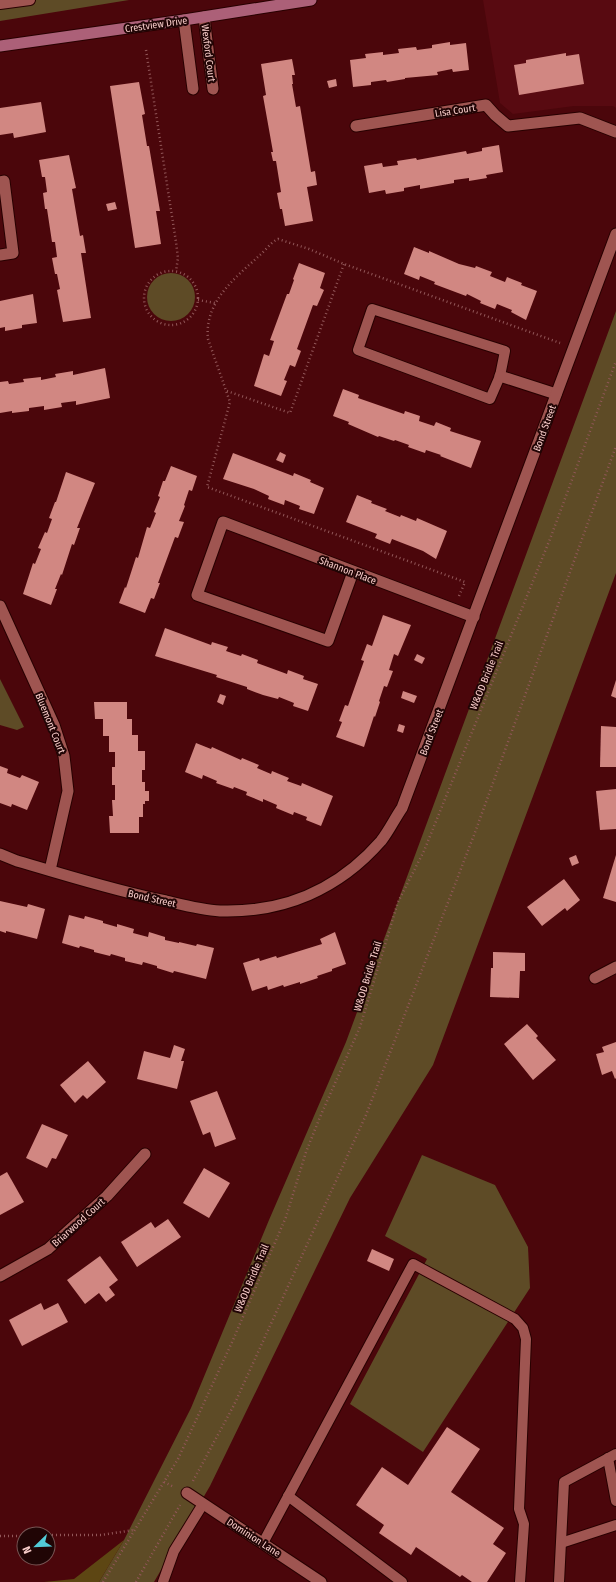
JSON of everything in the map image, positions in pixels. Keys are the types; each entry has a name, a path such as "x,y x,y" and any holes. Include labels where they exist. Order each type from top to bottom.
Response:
{"main road":[{"name":"Crestview Drive","path":"0,46 184,20 311,0"}],"street":[{"name":"Wexford Court","path":"204,17 213,89"},
{"name":"Wexford Court","path":"184,20 193,89"},
{"name":"Lisa Court","path":"356,126 486,105 508,126 580,118 616,132"},
{"path":"0,182 4,182 13,253 0,255"},
{"name":"Bond Street","path":"0,854 17,861 138,895 219,911 279,906 336,881 362,861 382,839 402,808 616,234"},
{"path":"500,376 556,394"},
{"name":"Shannon Place","path":"353,572 328,641 197,595 223,522 474,617"},
{"name":"Bluemont Court","path":"0,606 54,725 64,756 68,791 50,870"},
{"path":"595,978 616,967"},
{"name":"Briarwood Court","path":"0,1276 48,1249 107,1196 146,1154"},
{"name":"Dominion Lane","path":"187,1493 321,1582"}],"lane":[{"path":"0,4 30,0"},
{"path":"372,309 505,351 500,376 490,399 358,350 372,309"},
{"path":"263,1543 413,1264 515,1319 523,1328 526,1339 519,1509 524,1524 520,1582"},
{"path":"559,1582 564,1482 612,1456 616,1500"},
{"path":"288,1496 402,1582"},
{"path":"162,1582 174,1551 203,1504"},
{"path":"561,1543 616,1525"}],"path":[{"path":"146,50 176,242 178,258 176,271"},
{"path":"454,610 465,582 206,487 230,402 208,339 207,330 215,303 222,292 266,251 274,240 278,239 309,248 344,264 574,348"},
{"path":"227,391 290,413 344,264"},
{"path":"167,271 176,271 186,275 193,282 197,291 198,300 195,310 189,318 180,323 170,324 161,322 153,317 147,309 144,300 145,290 150,281 157,275 167,271"},
{"path":"198,300 215,303"},
{"name":"W&OD Bridle Trail","path":"104,1582 178,1459 233,1340 286,1217 306,1152 360,1027 398,902 424,851 547,547 616,361"},
{"path":"136,1582 187,1493 234,1405 366,1115 474,835 616,446"},
{"path":"56,1535 101,1535 134,1530"},
{"path":"0,1536 16,1536"}],"shaded area":[{"path":"0,0 129,0 0,21"},
{"path":"483,0 616,0 616,108 613,106 574,106 513,114 500,103"},
{"path":"166,273 176,273 188,280 195,292 195,302 188,314 176,321 166,321 158,317 151,310 147,302 147,292 151,284 158,277"},
{"path":"616,311 616,573 433,1065 350,1198 210,1486 154,1582 99,1582 124,1540 191,1408 269,1220 346,1042"},
{"path":"0,679 24,727 17,730 0,725"},
{"path":"422,1155 495,1185 528,1247 530,1288 423,1452 350,1404 427,1259 385,1236"},
{"path":"124,1540 99,1582 44,1582 74,1579"}],"building":[{"path":"450,42 450,45 466,43 469,70 453,72 452,69 437,72 438,75 405,78 387,82 386,80 371,82 371,85 353,87 350,60 366,58 365,54 383,52 383,55 399,53 398,49 416,47 417,50 432,48 432,45"},
{"path":"566,53 566,56 579,54 584,84 519,95 514,65 526,63 526,60"},
{"path":"292,59 295,75 292,75 292,84 296,107 300,106 311,172 315,171 317,185 307,187 313,221 285,226 277,193 281,192 276,161 273,161 271,152 273,152 263,96 266,95 261,64"},
{"path":"336,79 337,86 329,88 327,81"},
{"path":"139,82 145,114 142,115 147,146 149,146 160,211 156,211 161,244 135,248 110,86"},
{"path":"41,102 46,132 14,138 13,133 0,135 0,108"},
{"path":"499,145 503,172 486,175 487,178 469,181 469,178 454,180 454,183 420,189 420,185 404,188 404,191 386,194 385,190 369,193 364,166 382,163 383,167 398,165 397,161 416,158 417,160 466,151 467,154 482,151 482,148"},
{"path":"69,155 76,188 72,189 80,236 83,235 86,253 81,253 91,318 63,322 57,290 60,289 52,258 57,257 55,242 52,242 47,209 45,209 43,193 47,192 45,177 42,177 39,160"},
{"path":"115,202 117,209 108,211 106,204"},
{"path":"414,247 429,253 429,251 459,264 475,268 476,266 492,272 490,276 505,282 507,277 522,283 521,285 537,291 526,320 511,312 512,310 497,304 495,309 480,303 481,301 467,294 466,296 434,284 435,282 420,276 419,280 404,274"},
{"path":"299,263 325,273 320,288 324,290 317,306 313,305 297,349 301,351 295,367 290,365 284,380 287,381 281,396 254,386 264,354 269,356 274,341 270,340 287,294 289,294"},
{"path":"33,294 37,323 22,325 22,328 5,331 5,327 0,328 0,301"},
{"path":"105,368 110,398 76,405 76,401 61,403 62,407 44,410 44,406 29,408 29,411 0,413 0,382 8,381 9,384 24,382 23,379 41,377 41,380 56,377 55,374 73,371 73,375"},
{"path":"343,389 359,395 358,398 404,414 405,411 420,416 419,421 434,426 436,422 451,428 450,431 481,441 471,468 426,450 425,453 408,447 409,445 395,440 378,437 348,424 349,422 333,416"},
{"path":"280,452 286,455 283,463 276,460"},
{"path":"233,453 293,476 294,473 311,480 310,482 324,488 314,514 299,509 300,506 285,500 284,505 268,499 269,496 254,489 223,479"},
{"path":"171,466 197,476 192,491 189,490 179,521 184,522 178,538 175,537 158,583 160,583 154,599 151,598 145,613 119,603 125,587 126,588 136,557 138,558 147,527 150,528 156,513 154,512 160,497 158,496 163,481 165,481"},
{"path":"66,472 95,483 77,528 80,528 74,545 72,544 62,575 61,574 55,589 57,589 51,605 23,594 33,563 35,564 41,549 38,548 45,532 47,533 52,519 49,518"},
{"path":"357,495 372,501 371,503 387,509 385,511 400,517 401,515 416,521 417,518 447,531 436,559 423,551 392,539 390,544 375,538 377,534 346,522"},
{"path":"383,615 411,625 398,656 394,654 389,670 393,671 387,687 384,686 364,747 336,737 342,722 339,721 345,705 348,706 364,661 361,660 367,644 372,646"},
{"path":"165,628 211,645 212,642 228,647 226,651 241,656 242,654 258,660 257,663 287,674 288,670 304,676 303,679 318,684 308,711 293,706 294,703 279,697 278,699 263,695 247,689 247,687 216,677 217,675 155,656"},
{"path":"417,654 425,658 422,664 414,660"},
{"path":"616,680 616,698 611,696"},
{"path":"403,691 417,696 414,703 401,698"},
{"path":"220,694 226,696 223,705 217,702"},
{"path":"94,702 127,702 127,719 132,719 132,735 138,735 138,751 145,751 145,770 142,770 142,782 145,782 145,791 149,791 149,801 145,801 145,804 143,804 143,817 139,817 139,833 110,833 109,816 113,816 112,800 115,800 115,785 112,785 112,767 115,767 115,752 109,752 109,736 103,736 103,719 95,719"},
{"path":"399,724 405,726 403,733 397,731"},
{"path":"601,726 616,727 616,767 600,767"},
{"path":"196,743 211,749 212,747 241,760 242,758 259,765 257,768 271,774 272,771 289,778 287,781 301,786 302,783 333,796 321,826 306,820 307,817 294,812 293,815 276,808 277,805 263,799 263,802 246,795 247,792 216,783 217,781 203,775 202,779 185,772"},
{"path":"0,766 8,769 7,773 20,778 22,775 39,782 27,810 12,804 11,807 0,803"},
{"path":"616,789 616,829 600,830 596,791"},
{"path":"576,855 579,863 572,866 569,858"},
{"path":"616,855 616,902 603,898"},
{"path":"564,879 580,900 567,911 565,908 542,926 527,907"},
{"path":"0,901 27,907 28,904 45,909 37,939 6,931 6,933 0,931"},
{"path":"69,915 84,919 85,916 117,927 117,924 134,929 133,933 148,937 149,932 165,937 165,940 196,946 197,944 214,948 206,979 174,971 173,973 143,962 142,965 125,961 125,958 111,954 110,956 94,952 94,950 80,946 79,948 62,943"},
{"path":"335,932 346,964 317,976 318,978 300,984 300,982 284,987 283,985 268,990 267,986 252,991 243,963 259,958 260,961 276,956 277,958 322,944 320,939"},
{"path":"493,952 525,953 525,971 520,971 519,998 490,997"},
{"path":"527,1024 538,1036 536,1038 556,1060 533,1080 504,1044"},
{"path":"616,1042 615,1079 612,1071 602,1075 596,1054 604,1052 602,1047"},
{"path":"174,1045 185,1049 181,1061 184,1061 177,1089 137,1079 144,1051 170,1058"},
{"path":"88,1061 106,1082 87,1099 83,1095 75,1103 60,1085"},
{"path":"217,1091 236,1139 215,1147 210,1132 203,1135 190,1101"},
{"path":"42,1124 68,1135 56,1159 52,1158 47,1168 26,1158"},
{"path":"204,1168 230,1183 209,1218 183,1203"},
{"path":"7,1172 24,1202 0,1215 0,1176"},
{"path":"168,1219 181,1237 137,1267 121,1242 151,1222 155,1228"},
{"path":"372,1249 394,1259 389,1271 367,1261"},
{"path":"100,1256 118,1280 109,1287 115,1295 106,1302 99,1293 85,1304 67,1280"},
{"path":"41,1303 44,1310 58,1303 68,1322 22,1346 9,1320"},
{"path":"447,1427 480,1449 451,1492 504,1528 493,1544 506,1553 487,1582 472,1582 462,1575 460,1577 416,1547 411,1555 379,1533 384,1525 356,1505 382,1467 408,1485"}]}
